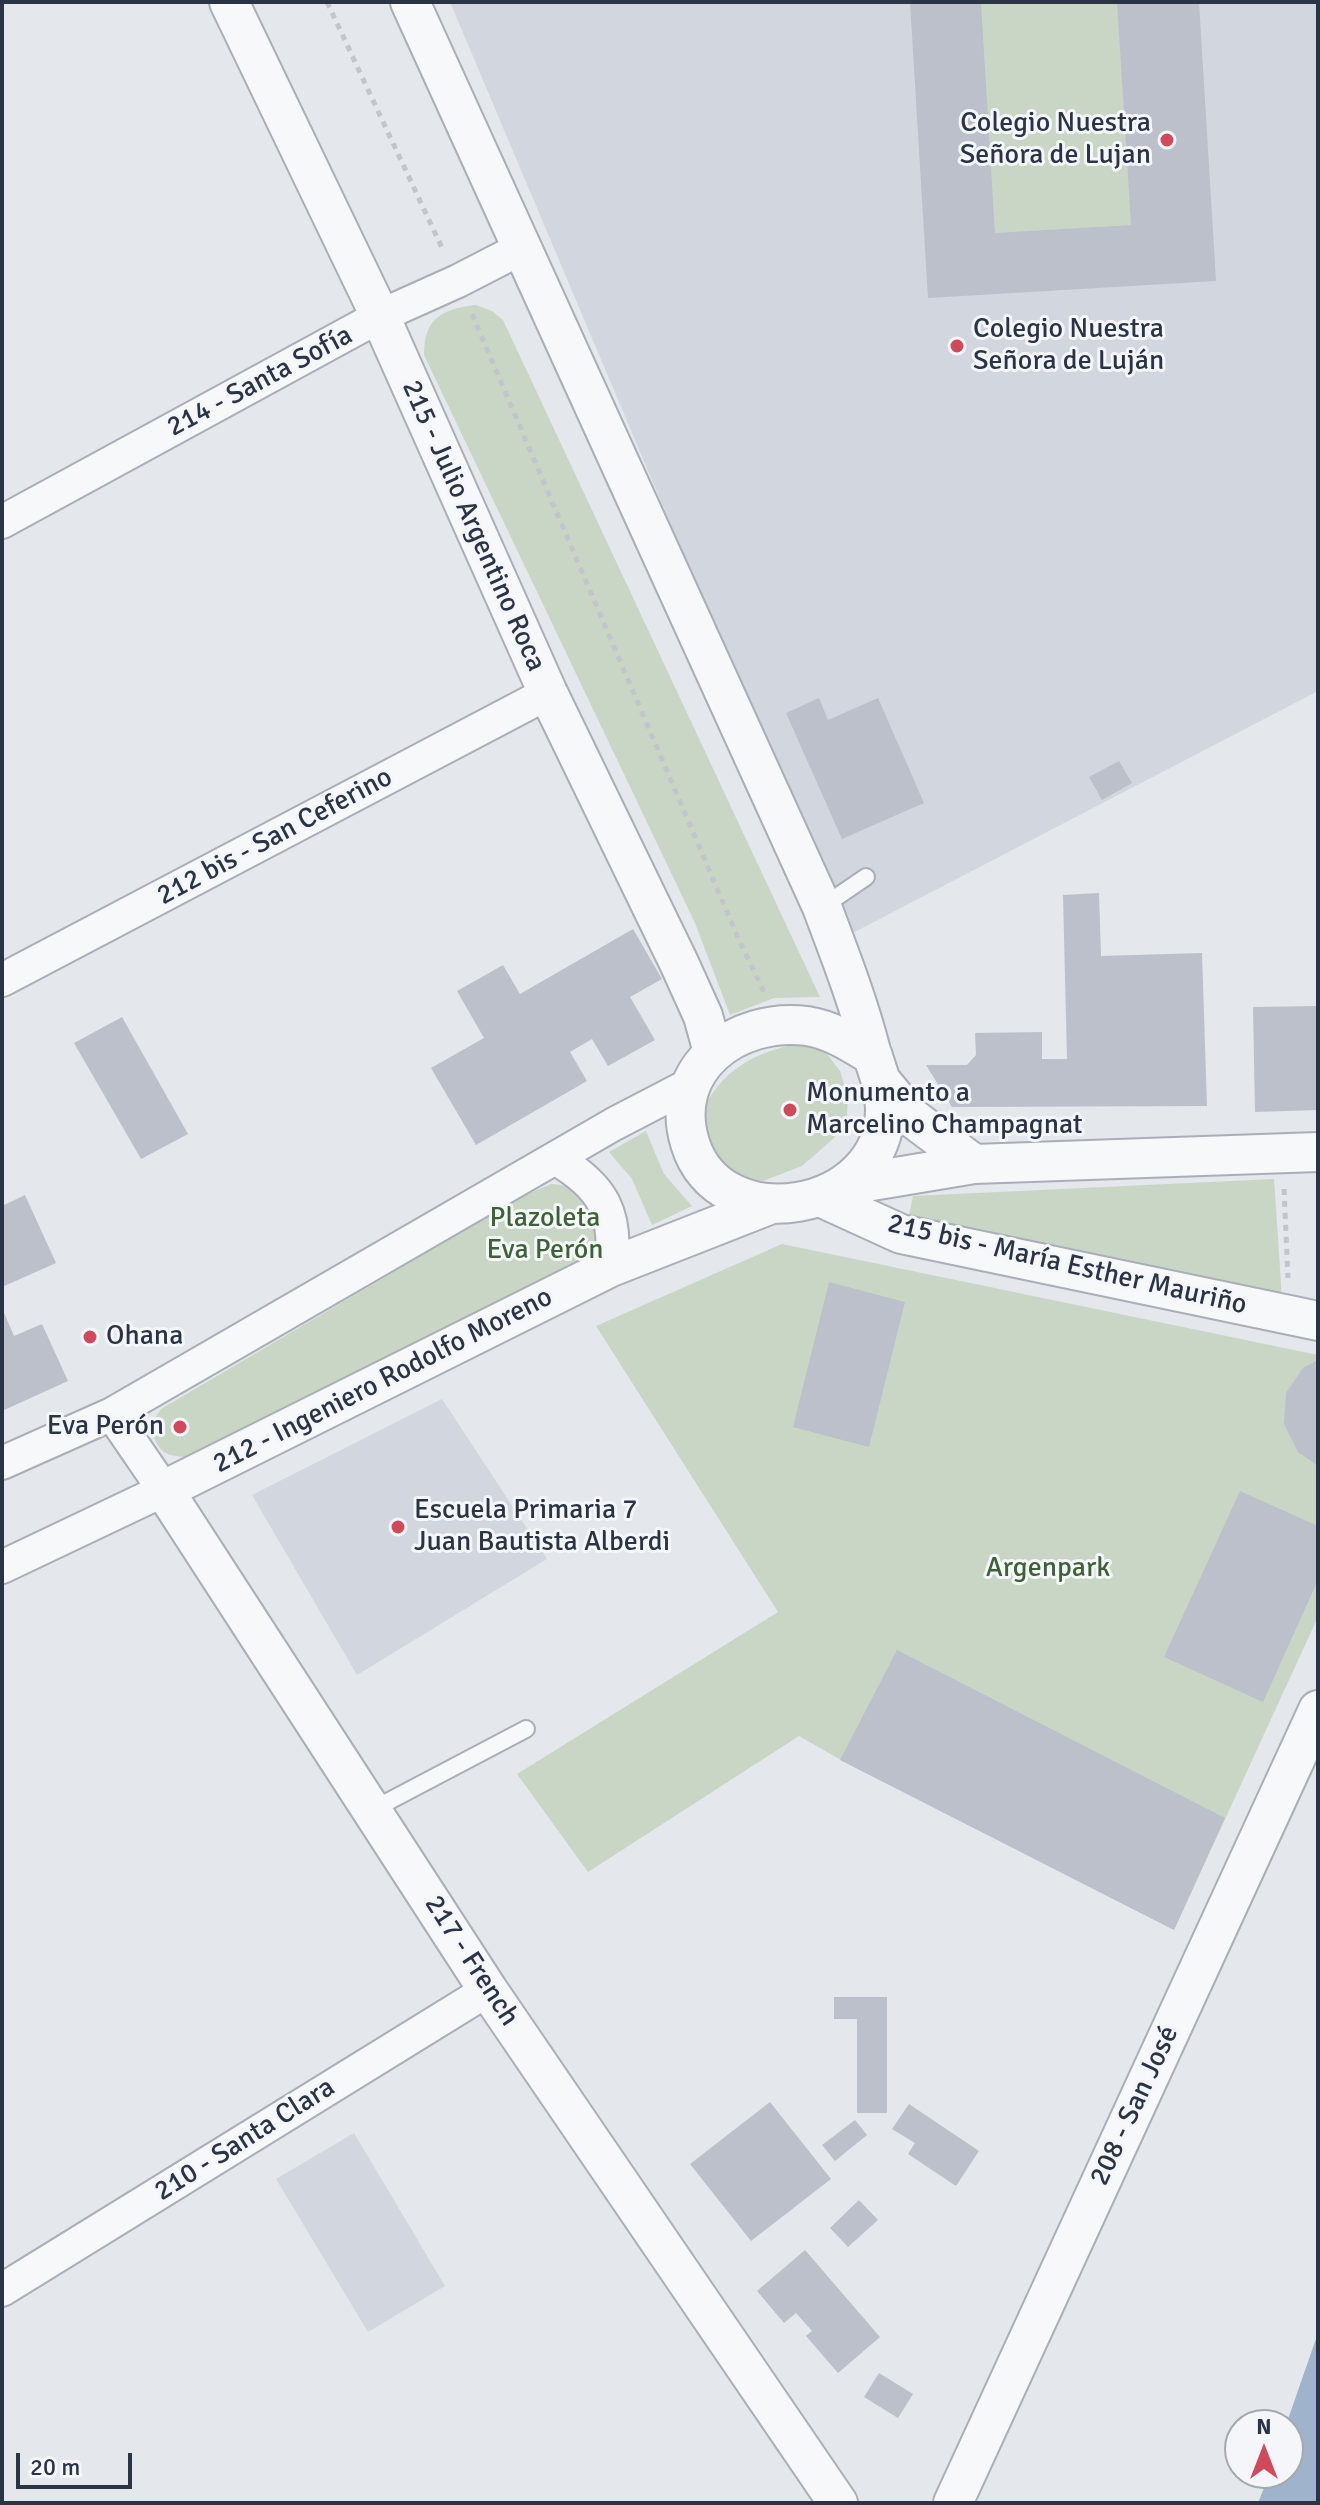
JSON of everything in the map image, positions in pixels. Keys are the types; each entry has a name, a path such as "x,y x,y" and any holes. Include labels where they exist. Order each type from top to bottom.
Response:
{"street":[{"name":"215 - Julio Argentino Roca","path":"229,2 380,316 548,693 679,963 703,1016 713,1052"},
{"path":"410,2 822,907 857,997 885,1111 879,1141 864,1166 831,1192"},
{"name":"214 - Santa Sofía","path":"2,522 380,316 522,248"},
{"name":"212 bis - San Ceferino","path":"2,980 548,693"},
{"path":"974,1164 911,1117 877,1069 843,1038 822,1029 781,1025 752,1030 713,1052 699,1068 691,1084 685,1116 693,1152 700,1165 726,1189 769,1205 795,1204 831,1192 974,1164 1300,1161"},
{"path":"2,1463 112,1414 506,1185 691,1084"},
{"path":"556,1159 580,1172 601,1196 615,1238 611,1267"},
{"name":"215 bis - María Esther Mauriño","path":"831,1192 901,1234 1318,1321"},
{"name":"212 - Ingeniero Rodolfo Moreno","path":"2,1567 164,1490 611,1267 769,1205"},
{"name":"217 - French","path":"112,1414 488,1990 838,2503"},
{"name":"208 - San José","path":"953,2503 1318,1710"},
{"name":"210 - Santa Clara","path":"2,2290 488,1990"}],"lane":[{"path":"822,907 866,877"},
{"path":"372,1810 526,1729"}],"path":[{"path":"327,2 458,281 739,940 781,1025"},
{"path":"1288,1243 1300,1161"}],"shaded area":[{"name":"Colegio Nuestra Señora de Luján","path":"450,2 1318,2 1318,691 845,937"},
{"name":"Escuela Primaria 7 Juan Bautista Alberdi","path":"442,1399 547,1559 357,1675 252,1495"},
{"path":"354,2133 445,2286 368,2332 276,2179"}],"green space":[{"path":"981,2 1117,2 1131,225 995,233"},
{"path":"476,305 492,311 503,320 820,997 774,998 730,1015 695,923 424,355 427,332 437,318 454,309"},
{"path":"799,1043 824,1050 840,1071 848,1096 847,1116 834,1138 802,1166 763,1181 739,1178 717,1170 700,1116 708,1100 739,1066 766,1053"},
{"path":"646,1131 664,1174 692,1206 652,1225 632,1179 609,1152"},
{"path":"1274,1179 1282,1298 909,1215 913,1196"},
{"name":"Plazoleta Eva Perón","path":"551,1184 576,1190 591,1207 597,1230 595,1256 191,1457 174,1456 159,1447 150,1426 161,1409 521,1197"},
{"name":"Argenpark","path":"782,1244 1318,1355 1318,1617 1174,1930 799,1736 588,1872 517,1774 778,1612 596,1326"}],"water":[{"path":"1318,2333 1318,2503 1258,2503 1264,2489 1304,2489 1304,2409 1292,2409"}],"building":[{"name":"Colegio Nuestra Señora de Lujan","path":"910,2 981,2 995,233 1131,225 1117,2 1199,2 1216,281 928,298"},
{"path":"819,698 828,720 878,698 924,803 842,839 786,713"},
{"path":"1119,761 1132,783 1102,800 1089,777"},
{"path":"1099,893 1101,956 1202,953 1207,1106 952,1107 926,1065 967,1065 976,1055 975,1033 1042,1032 1042,1059 1067,1059 1063,895"},
{"path":"633,929 662,979 630,997 655,1040 608,1066 592,1039 570,1052 587,1081 476,1145 431,1068 484,1038 457,991 503,965 520,994"},
{"path":"1318,1006 1318,1110 1255,1112 1253,1007"},
{"path":"122,1017 188,1134 141,1159 74,1043"},
{"path":"25,1195 56,1263 2,1287 2,1206"},
{"path":"829,1282 905,1302 869,1447 793,1427"},
{"path":"2,1308 14,1336 42,1324 68,1381 2,1411"},
{"path":"1318,1360 1318,1466 1298,1452 1284,1424 1286,1393 1303,1368"},
{"path":"1240,1491 1318,1526 1318,1580 1263,1702 1164,1657"},
{"path":"897,1650 1225,1818 1174,1930 840,1760"},
{"path":"834,1997 887,1997 887,2113 857,2113 857,2019 834,2019"},
{"path":"770,2102 831,2179 751,2241 690,2164"},
{"path":"909,2104 979,2151 956,2186 908,2154 915,2143 892,2129"},
{"path":"855,2120 867,2135 835,2161 822,2145"},
{"path":"859,2200 878,2220 848,2247 830,2228"},
{"path":"805,2250 880,2337 838,2373 806,2336 812,2331 796,2313 784,2323 757,2291"},
{"path":"879,2373 913,2394 898,2418 864,2397"}],"place":[{"name":"Colegio Nuestra Señora de Lujan","path":"1167,140"},
{"name":"Colegio Nuestra Señora de Luján","path":"957,346"},
{"name":"Monumento a Marcelino Champagnat","path":"790,1110"},
{"name":"Ohana","path":"90,1337"},
{"name":"Eva Perón","path":"180,1427"},
{"name":"Escuela Primaria 7 Juan Bautista Alberdi","path":"398,1527"}]}
